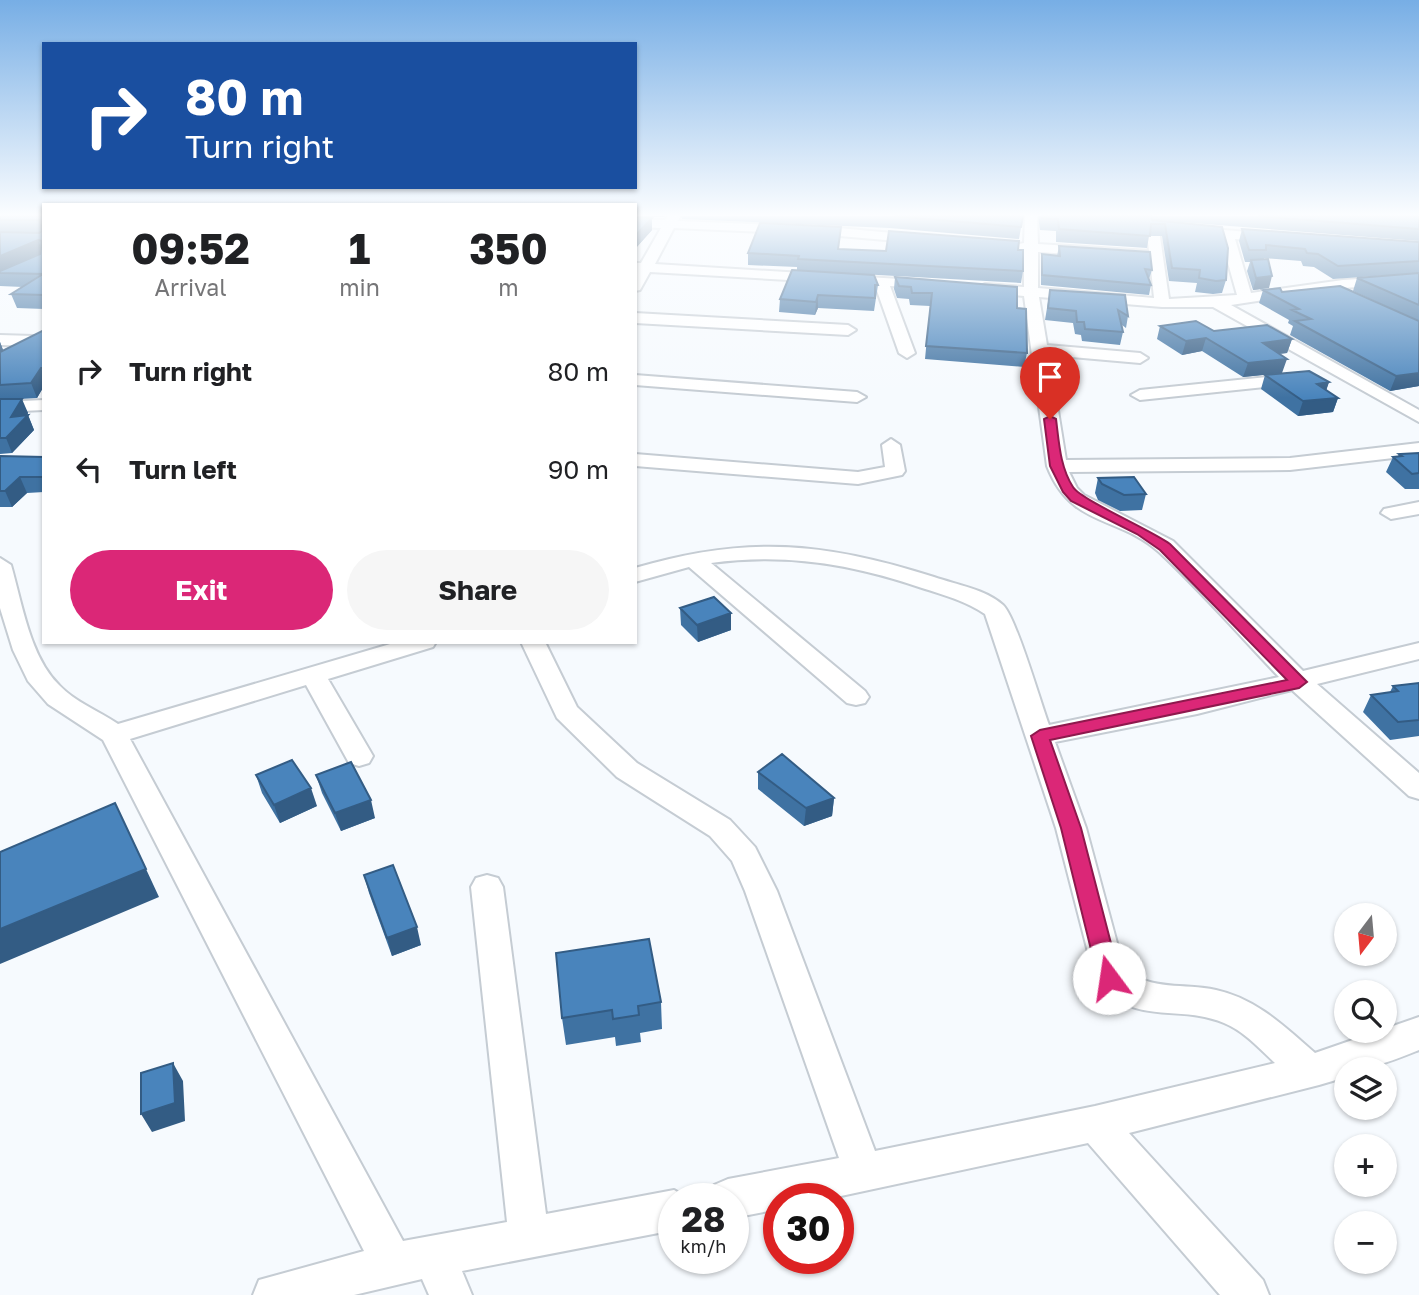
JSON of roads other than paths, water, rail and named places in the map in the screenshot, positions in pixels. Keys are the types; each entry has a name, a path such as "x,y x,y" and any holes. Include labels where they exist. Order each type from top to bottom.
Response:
{"street":[{"path":"802,276 1162,303 1216,303 1325,287 1419,278"},
{"path":"1031,276 1057,466 1067,489 1076,499 1142,531 1165,547 1299,682 1419,789"},
{"path":"1160,276 1162,303"},
{"path":"1239,276 1246,300"},
{"path":"881,281 907,353"},
{"path":"1325,287 1349,298"},
{"path":"1216,303 1419,417"},
{"path":"637,317 848,330"},
{"path":"0,340 39,339"},
{"path":"11,355 39,339"},
{"path":"1040,349 1140,358"},
{"path":"1140,395 1343,374"},
{"path":"637,380 857,397"},
{"path":"0,407 42,405"},
{"path":"637,460 858,478 895,471 891,445"},
{"path":"1057,466 1095,468 1290,464 1419,449"},
{"path":"1391,513 1419,508"},
{"path":"637,574 694,560 759,550 831,556 978,599 996,611 1071,828 1109,978 1122,991 1136,996 1217,1005 1236,1011 1309,1070"},
{"path":"694,560 856,697"},
{"path":"0,565 12,613 36,673 49,691 114,734 393,1264"},
{"path":"114,734 417,644"},
{"path":"534,644 566,712 598,745 627,770 720,828 744,855 761,891 863,1172"},
{"path":"1040,736 1299,682 1419,651"},
{"path":"313,675 359,756"},
{"path":"487,887 529,1238"},
{"path":"749,1195 1097,1125 1388,1048 1419,1033"},
{"path":"1097,1125 1248,1295"},
{"path":"274,1295 393,1264 658,1213"},
{"path":"434,1258 451,1295"}]}
